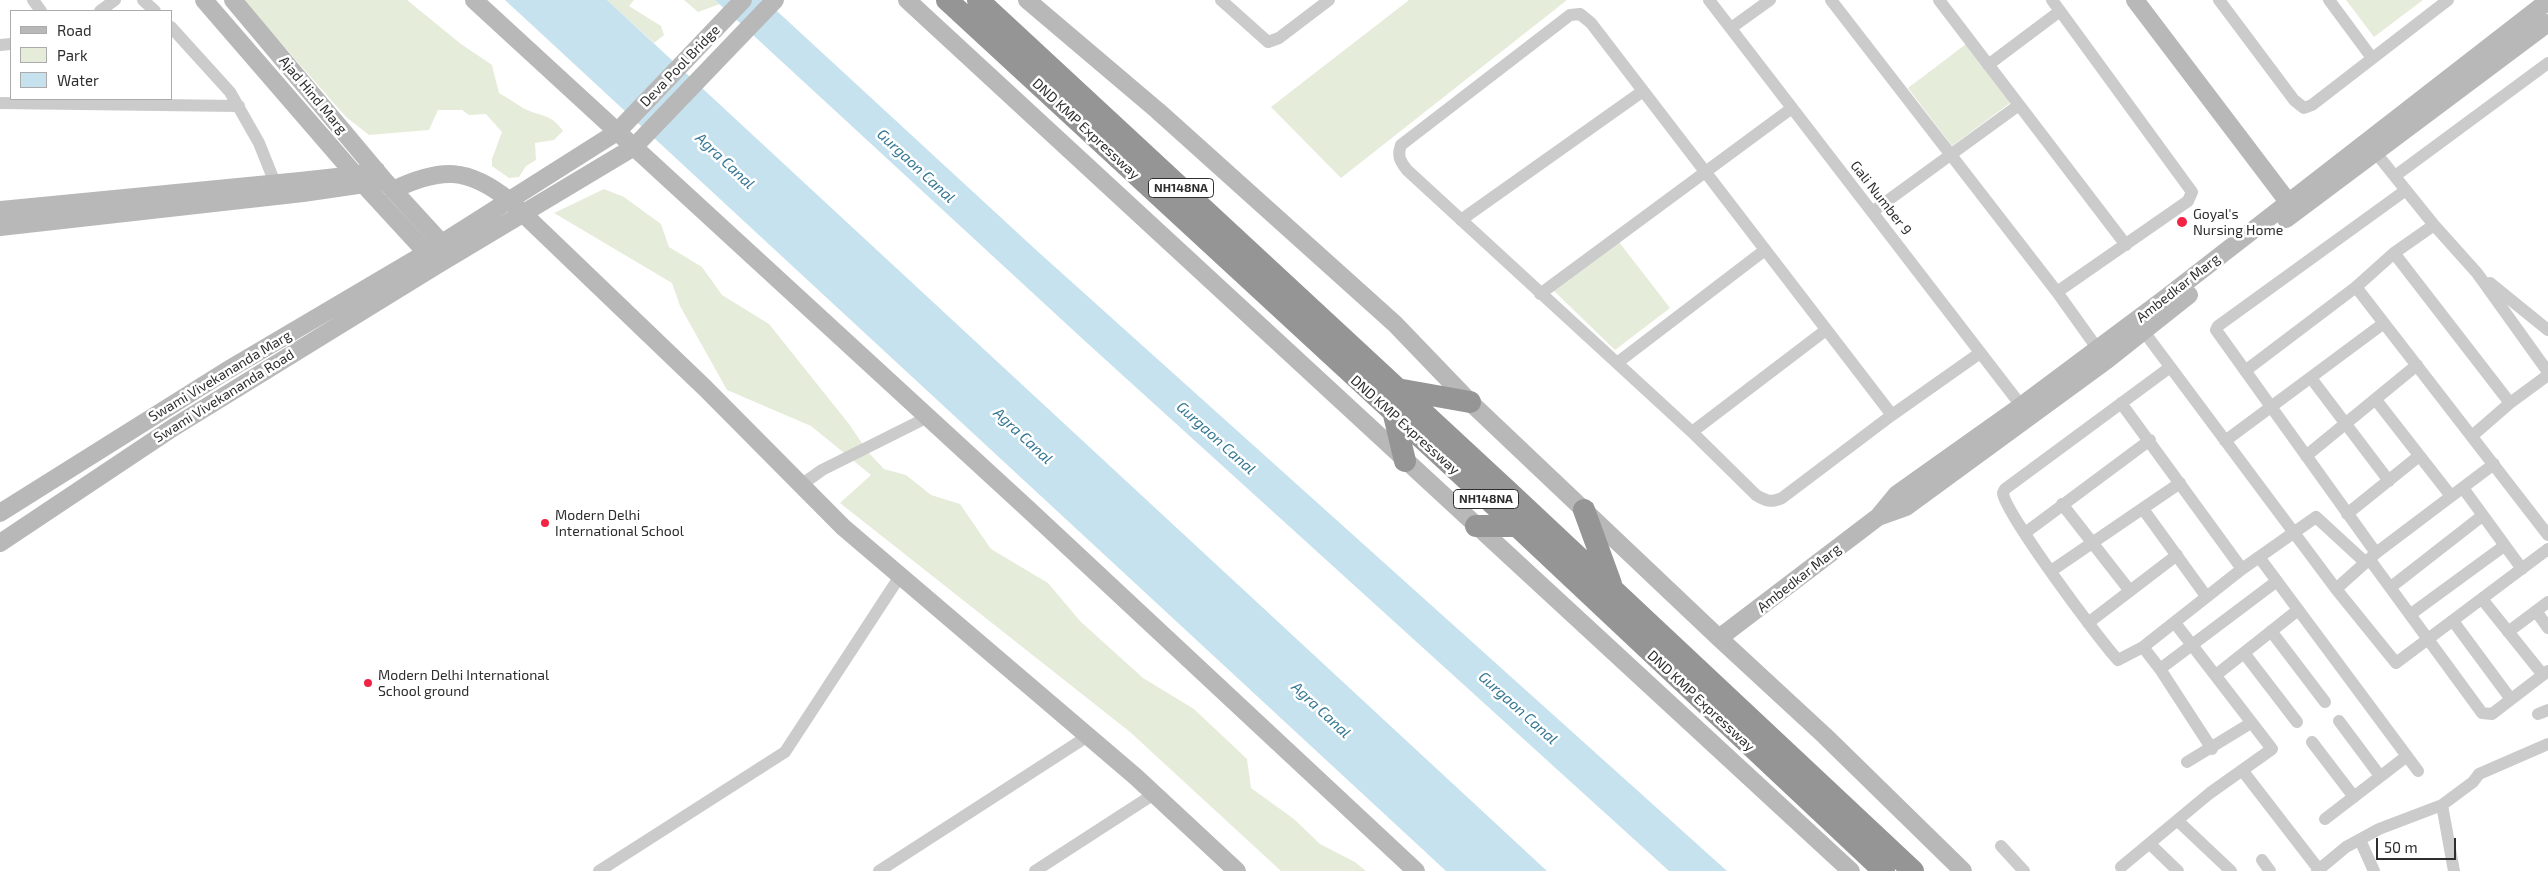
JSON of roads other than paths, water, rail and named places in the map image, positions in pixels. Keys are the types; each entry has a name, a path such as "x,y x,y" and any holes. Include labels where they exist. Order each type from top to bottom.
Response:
{"highway":[{"name":"DND KMP Expressway","path":"947,0 1394,416 1517,526 1884,871"},
{"name":"DND KMP Expressway","path":"978,0 1613,589 1913,871"},
{"path":"1390,383 1470,402"},
{"path":"1394,416 1405,461"},
{"path":"1584,510 1613,589"},
{"path":"1476,526 1517,526"}],"street":[{"path":"101,10 115,0"},
{"path":"143,0 154,10"},
{"path":"204,0 359,180 431,259"},
{"name":"Ajad Hind Marg","path":"233,0 385,181 447,249"},
{"path":"474,0 622,126 926,418 1029,510 1416,871"},
{"name":"Deva Pool Bridge","path":"447,249 510,201 622,126 743,0"},
{"path":"447,249 523,214 639,142 775,0"},
{"path":"907,0 1286,347 1405,461 1851,871"},
{"path":"1027,0 1158,111 1395,324 1470,402 1825,736 1964,871"},
{"path":"1220,0 1268,42 1279,38 1329,0"},
{"name":"Gali Number 9","path":"1709,0 2025,410"},
{"path":"1731,28 1770,0"},
{"path":"1831,0 2057,292 2097,348"},
{"path":"1939,0 2126,245"},
{"path":"2052,0 2192,192 2188,201 2057,292"},
{"path":"2135,0 2292,207"},
{"path":"2219,0 2294,100 2304,108 2312,106 2446,0"},
{"path":"2329,0 2372,58"},
{"name":"Ambedkar Marg","path":"2025,410 2140,326 2292,207 2548,1"},
{"path":"1988,65 2060,11"},
{"path":"1892,415 1586,18 1580,14 1570,16 1402,145 1398,153 1400,160 1407,170 1692,432 1756,495 1773,502 1782,498 1892,415 1980,353"},
{"name":"Ambedkar Marg","path":"2292,207 2376,153 2548,23"},
{"path":"172,28 219,78 239,106 259,143 275,183"},
{"path":"2395,176 2548,63"},
{"path":"1461,220 1642,91"},
{"path":"0,103 102,102 239,106"},
{"path":"1872,212 2019,105"},
{"path":"1540,294 1792,108"},
{"path":"2376,153 2434,225 2477,273 2548,373 2472,436"},
{"path":"0,210 275,183 385,181 426,178 446,174 466,174 491,186 510,201 705,388 842,527 1088,736 1237,871"},
{"path":"0,227 359,180"},
{"path":"2406,190 2217,328 2217,334 2347,514 2371,559 2482,713 2492,714 2510,698 2545,673 2508,632 2482,599"},
{"path":"2245,371 2356,287 2394,253 2434,225"},
{"name":"Swami Vivekananda Marg","path":"0,513 226,371 447,249"},
{"path":"1617,363 1765,250"},
{"path":"2394,253 2510,403"},
{"name":"Swami Vivekananda Road","path":"0,543 431,259"},
{"path":"2477,273 2548,330"},
{"path":"2356,287 2548,535"},
{"path":"2225,440 2384,323"},
{"path":"2140,326 2169,368 2295,532 2336,590 2396,663 2548,549"},
{"name":"Ambedkar Marg","path":"1719,638 1878,517 1906,507 2025,410 2097,348 2140,326"},
{"path":"1692,432 1826,330"},
{"path":"2306,456 2417,365"},
{"path":"2169,368 2005,489 2003,497 2025,533 2088,623 2118,660 2143,647 2242,568 2316,517 2371,559"},
{"path":"2311,378 2389,481"},
{"path":"2376,400 2451,496"},
{"path":"2121,403 2150,440 2242,568"},
{"path":"800,484 822,470 926,418"},
{"path":"2025,533 2150,440"},
{"path":"2347,514 2419,456"},
{"path":"2336,590 2371,559 2494,464"},
{"path":"2052,571 2180,483"},
{"path":"2463,488 2522,569"},
{"path":"2062,504 2130,591"},
{"path":"2143,509 2206,596"},
{"path":"2391,587 2482,516"},
{"path":"2411,614 2504,546"},
{"path":"2088,623 2177,555"},
{"path":"2259,557 2418,771"},
{"path":"599,871 785,752 900,576"},
{"path":"2160,669 2277,581"},
{"path":"2508,632 2548,602"},
{"path":"2216,675 2298,610"},
{"path":"2536,611 2548,628"},
{"path":"2453,621 2510,698"},
{"path":"2121,867 2178,822 2210,793 2272,750 2193,644 2175,623"},
{"path":"2271,631 2325,702"},
{"path":"2143,647 2160,669 2212,749"},
{"path":"2244,652 2297,722"},
{"path":"2339,721 2380,776"},
{"path":"2187,762 2212,749 2251,723"},
{"path":"879,871 1088,736"},
{"path":"2312,742 2354,797"},
{"path":"2242,770 2319,870 2346,848 2379,829 2442,805 2473,782 2479,774 2548,744"},
{"path":"2325,819 2407,756"},
{"path":"1035,871 1154,794"},
{"path":"2442,805 2454,871"},
{"path":"2178,822 2231,871"},
{"path":"2360,840 2374,871"},
{"path":"2150,844 2178,871"},
{"path":"2000,846 2024,871"},
{"path":"2262,860 2270,871"}],"water":[{"name":"Agra Canal","path":"505,0 607,0 1547,871 1446,871"},
{"name":"Gurgaon Canal","path":"715,0 765,0 1035,249 1727,871 1669,871 1086,342"}],"place":[{"name":"Goyal's Nursing Home","path":"2182,222"},
{"name":"Modern Delhi International School","path":"545,523"},
{"name":"Modern Delhi International School ground","path":"368,683"}]}
